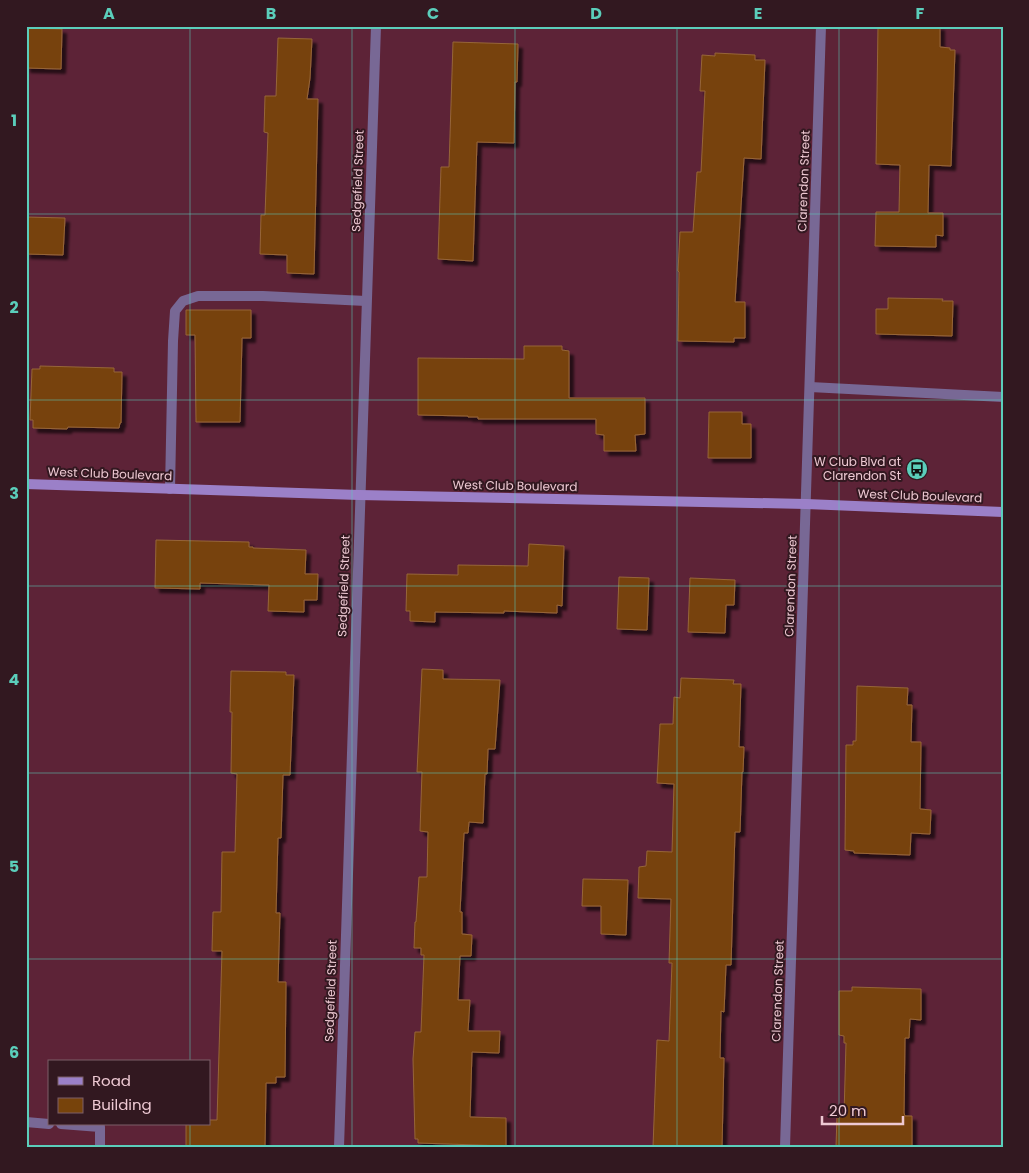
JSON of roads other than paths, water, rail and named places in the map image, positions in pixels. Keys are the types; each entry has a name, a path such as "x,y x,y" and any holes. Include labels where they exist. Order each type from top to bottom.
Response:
{"street":[{"name":"Sedgefield Street","path":"339,1147 359,495 376,26"},
{"name":"Clarendon Street","path":"785,1147 821,26"},
{"path":"170,489 176,311 183,301 198,296 263,296 366,301"},
{"path":"810,388 1003,396"},
{"name":"West Club Boulevard","path":"26,484 359,495 806,504 1003,512"},
{"path":"26,1122 48,1124"},
{"path":"87,1126 100,1127 100,1147"}],"place":[{"name":"W Club Blvd at Clarendon St","path":"917,469"}]}
